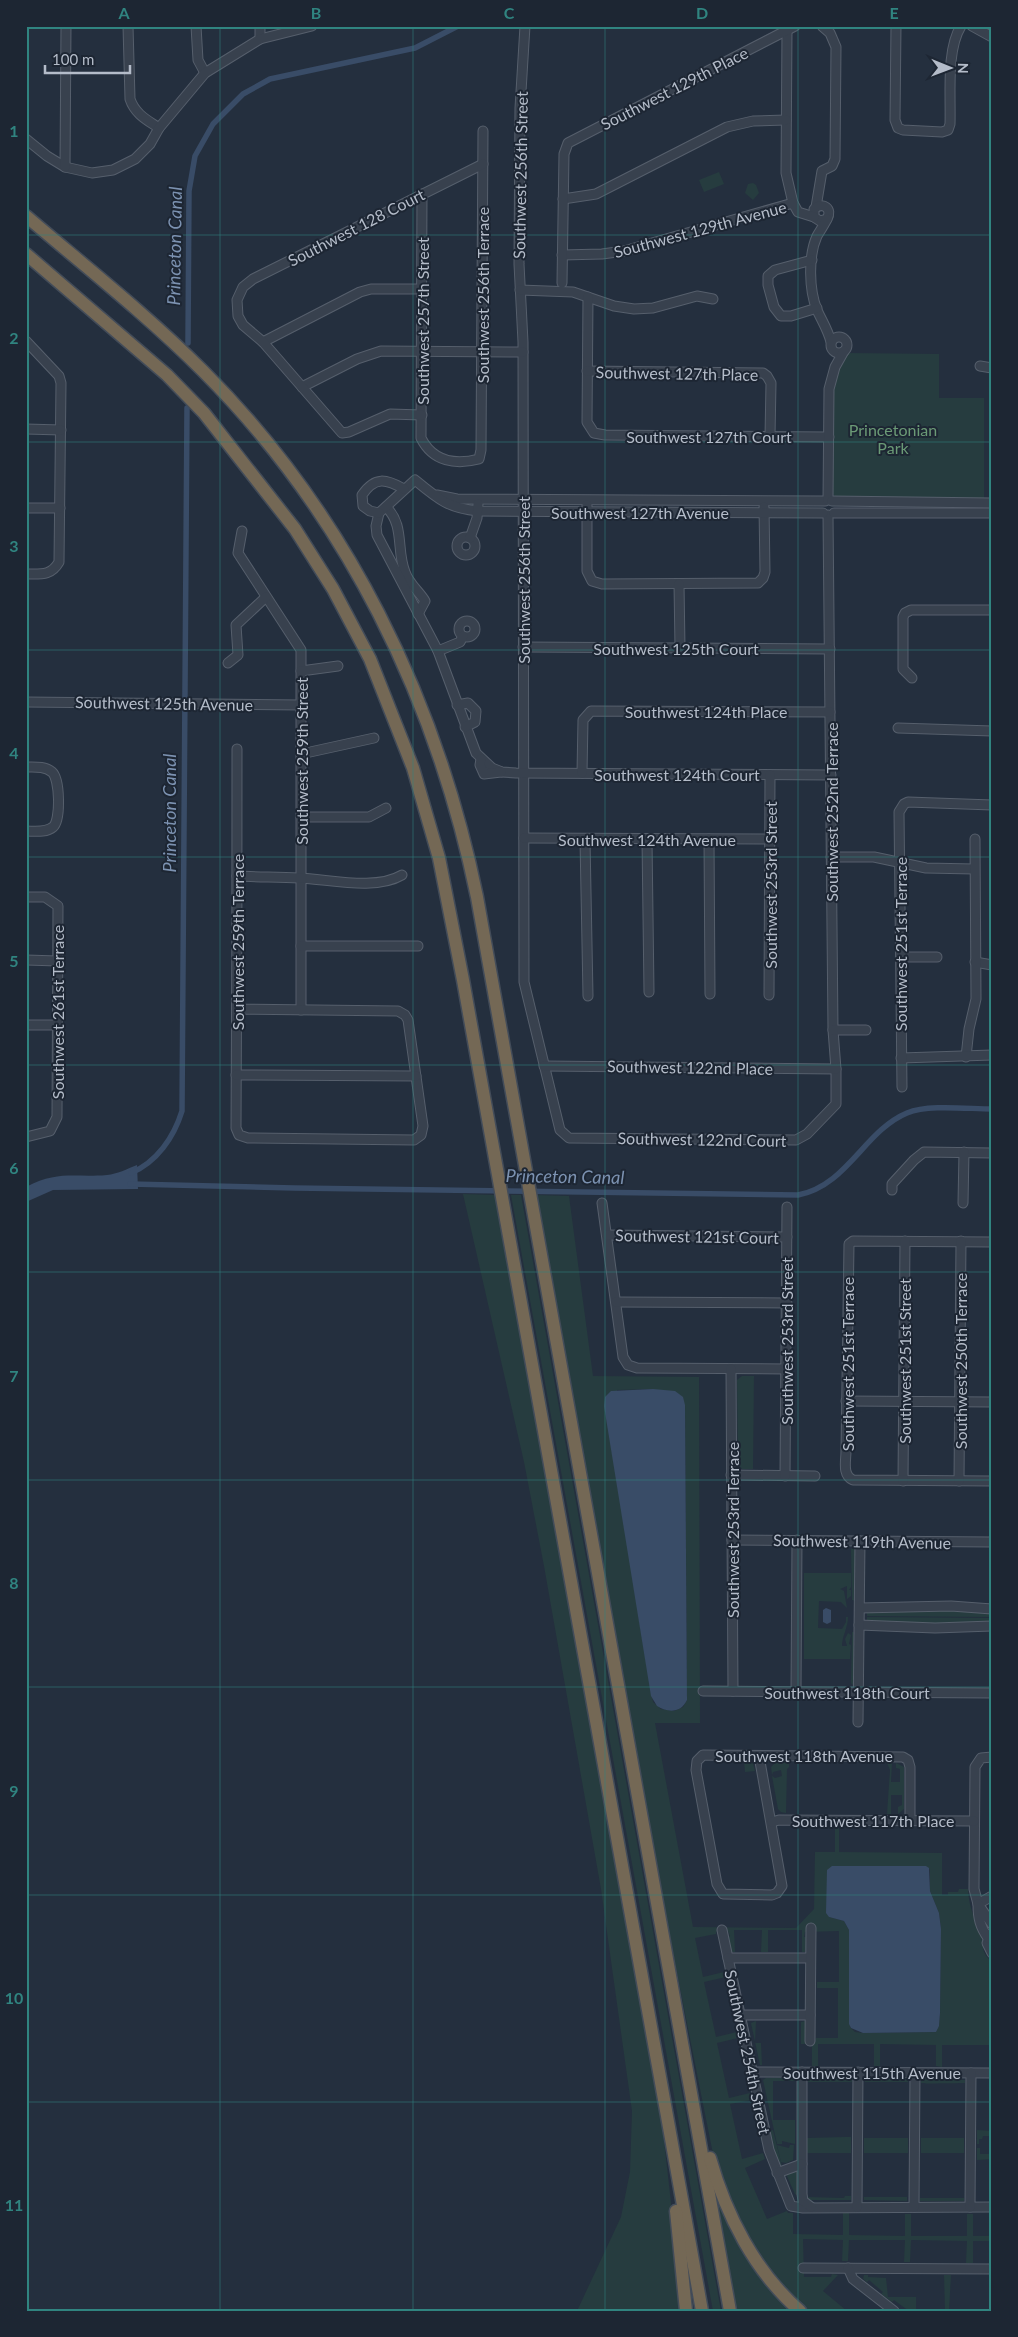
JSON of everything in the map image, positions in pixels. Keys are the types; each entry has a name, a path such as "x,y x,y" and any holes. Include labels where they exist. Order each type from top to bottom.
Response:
{"highway":[{"path":"26,216 167,337 204,372 256,429 280,460 340,544 380,614 419,699 451,792 468,855 730,2311"},
{"path":"26,254 167,375 204,413 295,529 333,589 370,659 404,742 426,807 444,877 702,2311"},
{"path":"671,1979 706,2140 724,2199 742,2236 761,2267 786,2298 800,2311"},
{"path":"669,2128 686,2311"}],"street":[{"path":"65,167 66,26"},
{"path":"128,26 130,99 133,107 140,115 160,128"},
{"path":"196,26 198,60 205,73"},
{"path":"260,26 260,39"},
{"path":"26,139 47,156 65,167 92,173 113,170 135,159 150,144 160,128 205,73 260,39 312,26"},
{"name":"Southwest 256th Street","path":"525,26 520,108 520,290 523,352 524,982 560,1130"},
{"path":"818,235 817,211 822,171 832,166 835,159 836,52 832,37 822,26"},
{"path":"896,26 896,120 898,128 903,130 942,132 948,130 950,124 952,47 961,26"},
{"path":"972,26 992,37"},
{"path":"791,28 786,120 787,181 793,203"},
{"name":"Southwest 129th Place","path":"563,198 564,148 572,140 791,28"},
{"path":"562,283 563,198 596,194 727,127 753,121 786,120"},
{"name":"Southwest 256th Terrace","path":"425,446 444,460 464,463 479,459 484,131"},
{"name":"Southwest 128 Court","path":"263,342 244,325 238,316 237,300 243,287 253,279 483,164"},
{"name":"Southwest 257th Street","path":"422,194 421,438 425,446"},
{"name":"Southwest 129th Avenue","path":"562,255 602,254 624,251 793,203 796,210 802,213 817,211 820,221 827,219"},
{"path":"817,211 829,212 818,235 812,260 812,287 817,308 825,324 834,352 834,367 829,389 828,501"},
{"path":"812,260 775,270 768,276 769,290 778,314 791,316 817,308"},
{"path":"422,289 371,289 360,292 263,342 342,433 349,432 390,414 422,415"},
{"path":"520,290 566,291 620,307 639,310 659,307 697,296 713,299"},
{"path":"587,371 588,297"},
{"path":"825,324 846,343 844,351 834,367"},
{"path":"831,342 839,336"},
{"path":"26,342 59,376 61,383 59,562 54,571 48,574 26,574"},
{"path":"834,352 844,351"},
{"path":"302,387 369,354 381,352 523,352"},
{"path":"980,366 992,368"},
{"name":"Southwest 127th Place","path":"587,371 754,372 767,376 771,387 770,436"},
{"name":"Southwest 127th Court","path":"587,371 587,422 591,431 605,435 828,437"},
{"path":"26,430 61,430"},
{"path":"418,614 425,601 404,571 395,517 382,510 370,511 364,506 362,495 368,486 379,481 389,480 404,489 382,510 376,526 377,535 418,614 438,651 465,727 475,722 476,711 468,703 457,704"},
{"name":"Southwest 127th Avenue","path":"404,489 415,480 451,506 478,511 828,514 992,513"},
{"name":"Southwest 127th Avenue","path":"432,494 457,499 479,500 992,503"},
{"path":"470,538 478,511 479,500"},
{"path":"587,500 586,566 590,579 602,584 751,584 760,582 764,572 764,502"},
{"path":"828,501 836,507 828,514 821,506 828,501"},
{"path":"916,502 916,513"},
{"path":"26,508 60,508"},
{"name":"Southwest 252nd Terrace","path":"828,514 832,1030 837,1097 834,1107"},
{"name":"Southwest 259th Street","path":"242,531 238,553 301,650 301,1010"},
{"path":"679,584 680,648"},
{"path":"228,663 238,654 236,625 266,597"},
{"path":"912,678 903,669 903,617 905,613 912,610 992,610"},
{"path":"438,651 460,642 463,636"},
{"name":"Southwest 125th Court","path":"523,647 830,649"},
{"path":"301,671 338,666"},
{"name":"Southwest 125th Avenue","path":"26,702 301,705"},
{"name":"Southwest 124th Place","path":"582,774 584,717 589,711 830,712"},
{"name":"Southwest 124th Court","path":"465,727 476,753 481,759 502,772 831,775"},
{"path":"898,728 992,731"},
{"path":"301,754 374,738"},
{"name":"Southwest 259th Terrace","path":"238,749 236,1128 239,1135 248,1138 414,1140 421,1135 423,1126 416,1076"},
{"path":"26,767 45,768 54,773 58,780 58,818 53,827 43,831 26,831"},
{"name":"Southwest 253rd Street","path":"769,995 770,775"},
{"name":"Southwest 251st Terrace","path":"902,1087 899,812 904,804 992,805"},
{"path":"301,817 369,818 386,808"},
{"name":"Southwest 124th Avenue","path":"524,838 585,840 770,840"},
{"path":"709,839 710,994"},
{"path":"585,840 588,996"},
{"path":"647,840 649,992"},
{"path":"966,1057 969,1029 976,999 975,840"},
{"path":"831,857 874,857 926,868 974,869"},
{"path":"237,876 301,878 323,881 386,882 402,875"},
{"name":"Southwest 261st Terrace","path":"26,897 45,897 54,901 58,906 57,1117 50,1131 26,1136"},
{"path":"301,946 418,946"},
{"path":"901,957 937,957"},
{"path":"26,960 58,960"},
{"path":"975,962 992,965"},
{"path":"236,1009 398,1011 405,1015 408,1020 416,1076 236,1074"},
{"path":"26,1025 57,1025"},
{"path":"832,1030 866,1030"},
{"path":"902,1058 992,1055"},
{"name":"Southwest 122nd Place","path":"544,1066 836,1069"},
{"name":"Southwest 122nd Court","path":"560,1130 569,1138 796,1140 807,1134 834,1107"},
{"path":"892,1190 892,1184 920,1154 930,1151 992,1153"},
{"path":"963,1203 964,1152"},
{"path":"602,1203 623,1357 628,1365 637,1368 786,1369"},
{"name":"Southwest 253rd Street","path":"785,1476 788,1207"},
{"name":"Southwest 121st Court","path":"607,1235 787,1237"},
{"name":"Southwest 251st Terrace","path":"903,1480 850,1479 846,1471 846,1401 848,1247 853,1241 905,1241"},
{"path":"905,1241 992,1242"},
{"name":"Southwest 251st Street","path":"903,1480 905,1241"},
{"name":"Southwest 250th Terrace","path":"959,1481 961,1242"},
{"path":"616,1302 787,1303"},
{"name":"Southwest 253rd Terrace","path":"731,1369 733,1691"},
{"path":"846,1401 992,1402"},
{"path":"731,1475 815,1476"},
{"path":"903,1480 992,1481"},
{"name":"Southwest 119th Avenue","path":"732,1540 992,1542"},
{"path":"796,1691 798,1540"},
{"path":"858,1722 860,1692 860,1541"},
{"path":"860,1608 943,1606 992,1609"},
{"path":"860,1625 935,1628 992,1626"},
{"name":"Southwest 118th Court","path":"703,1691 992,1693"},
{"name":"Southwest 118th Avenue","path":"772,1822 782,1883 779,1891 770,1895 722,1893 716,1881 696,1770 699,1758 706,1755 898,1756 908,1760 910,1767 910,1821"},
{"path":"759,1756 772,1822"},
{"path":"992,1757 982,1757 977,1762 974,1821 974,1889 978,1904 978,1917 990,1936 987,1946 992,1954"},
{"name":"Southwest 117th Place","path":"772,1822 779,1820 974,1821"},
{"path":"978,1904 992,1896"},
{"path":"978,1904 992,1924"},
{"path":"810,2041 811,1928"},
{"name":"Southwest 254th Street","path":"722,1930 769,2150 791,2206 801,2208 811,2206"},
{"path":"728,1958 810,1958"},
{"path":"740,2015 810,2015"},
{"name":"Southwest 115th Avenue","path":"752,2072 992,2073"},
{"path":"802,2072 803,2201 811,2206 992,2206"},
{"path":"857,2207 858,2072"},
{"path":"914,2207 915,2073"},
{"path":"970,2207 971,2073"},
{"path":"777,2173 802,2164"},
{"path":"803,2268 992,2269"},
{"path":"848,2268 853,2279 894,2311"}],"green space":[{"path":"719,172 724,184 704,192 699,180"},
{"path":"753,183 756,185 759,193 753,200 745,193 748,184"},
{"name":"Princetonian Park","path":"846,353 939,354 939,398 984,398 984,500 836,497 833,494 833,385 837,370"},
{"path":"463,1194 495,1195 663,2131 683,2311 577,2311 621,2217 630,2172 632,2111 601,1889 544,1566 524,1462"},
{"path":"511,1195 521,1195 721,2311 713,2311"},
{"path":"536,1195 569,1196 593,1376 699,1377 700,1723 655,1723 693,1927 796,1928 814,1909 815,1852 835,1852 835,1827 839,1827 839,1852 942,1853 942,1895 948,1895 948,1892 958,1892 959,1889 968,1889 971,1908 981,1936 984,1953 992,1961 992,2045 942,2045 942,2067 936,2066 936,2045 880,2044 880,2066 874,2066 874,2044 818,2044 818,2066 812,2066 812,2044 801,2044 801,2022 805,2021 815,2040 816,2038 838,2038 838,1988 817,1988 817,1982 839,1982 839,1931 805,1932 804,1937 808,1937 805,1952 802,1952 802,1930 768,1930 768,1952 761,1952 762,1930 734,1930 735,1952 731,1952 727,1937 730,1936 728,1931 718,1933 716,1931 716,1934 695,1938 703,1977 724,1972 726,1977 704,1982 716,2037 737,2032 738,2038 717,2043 729,2098 750,2093 751,2100 730,2104 742,2159 763,2153 765,2159 745,2168 767,2219 787,2211 788,2213 793,2213 793,2234 843,2235 843,2213 849,2213 849,2235 905,2236 905,2214 911,2214 911,2236 967,2236 967,2214 973,2214 973,2236 992,2236 992,2241 973,2241 973,2263 966,2263 967,2241 911,2240 910,2262 904,2262 905,2240 849,2240 848,2261 842,2261 843,2240 803,2239 804,2277 831,2277 832,2274 838,2275 823,2291 847,2311 806,2311 774,2279 736,2219 713,2154 666,1918","holes":["653,1389 685,1405 687,1700 683,1707 674,1711 661,1709 653,1702 639,1620 617,1390","834,1866 926,1866 930,1870 930,1891 939,1913 941,1929 940,2013 936,2032 863,2033 855,2032 850,2027 849,1930 844,1921 829,1917"]},
{"path":"742,1376 754,1376 753,1469 742,1469 738,1464 737,1380"},
{"path":"854,1547 856,1551 854,1595 856,1601 852,1600 851,1549"},
{"path":"804,1573 851,1573 851,1587 849,1590 851,1590 851,1596 847,1599 847,1586 840,1589 844,1591 847,1608 841,1602 819,1601 818,1628 842,1629 846,1622 846,1617 848,1617 842,1646 847,1646 845,1639 848,1633 851,1635 849,1644 851,1645 850,1659 804,1659"},
{"path":"914,1609 992,1611 992,1617 867,1616 867,1611"},
{"path":"867,1617 992,1618 992,1624 945,1625 867,1622"},
{"path":"852,1632 856,1632 853,1685 851,1683"},
{"path":"744,1761 753,1763 755,1771 745,1772"},
{"path":"776,1762 789,1762 787,1769 786,1813 778,1809 772,1776 775,1778 782,1776 781,1770 773,1772 772,1775 771,1767"},
{"path":"887,1763 892,1763 891,1782 900,1782 900,1769 896,1768 896,1763 904,1767 904,1809 898,1814 898,1807 902,1805 902,1795 891,1795 891,1814 887,1814 890,1770"},
{"path":"756,2021 755,2042 751,2023"},
{"path":"755,2043 761,2043 762,2065 760,2065"},
{"path":"766,2078 795,2078 795,2081 773,2081 773,2120 795,2120 795,2144 782,2141 782,2144 777,2144 763,2080"},
{"path":"808,2079 852,2079 852,2082 808,2082"},
{"path":"865,2079 908,2079 908,2082 865,2082"},
{"path":"921,2079 965,2080 965,2083 921,2083"},
{"path":"773,2130 782,2166 775,2159 769,2131"},
{"path":"977,2130 992,2131 992,2136 983,2136 982,2139 979,2139 979,2144 977,2144"},
{"path":"851,2137 851,2153 807,2153 807,2138"},
{"path":"864,2138 908,2138 908,2153 864,2153"},
{"path":"921,2138 964,2138 964,2153 921,2153"},
{"path":"777,2145 789,2148 790,2145 794,2145 793,2160 786,2163 781,2162"},
{"path":"977,2148 980,2148 980,2154 992,2154 992,2159 977,2160"},
{"path":"797,2170 799,2172 800,2197 795,2194 786,2174"},
{"path":"714,2185 795,2311 736,2311"},
{"path":"845,2196 851,2196 851,2200 810,2200 807,2197 844,2198"},
{"path":"864,2197 907,2197 907,2201 864,2200"},
{"path":"920,2198 964,2198 964,2201 920,2201"},
{"path":"864,2275 886,2278 888,2297 916,2297 916,2311 909,2311 894,2300 892,2302 881,2294 883,2292 869,2280 867,2282 863,2279"},
{"path":"944,2275 951,2275 949,2311 945,2311"}],"water":[{"path":"137,1165 138,1189 53,1190 26,1202 26,1187 48,1178 111,1174"},
{"path":"653,1389 675,1391 683,1397 685,1405 687,1700 678,1709 670,1711 657,1706 651,1696 604,1406 605,1397 611,1391"},
{"path":"826,1608 831,1610 831,1622 827,1624 823,1622 823,1610"},
{"path":"832,1866 926,1866 929,1868 930,1891 939,1913 941,1929 940,2013 939,2026 936,2032 863,2033 851,2028 849,2024 849,1930 844,1921 829,1917 826,1913 827,1870"}],"waterway":[{"name":"Princeton Canal","path":"188,343 189,191 195,156 213,124 243,94 270,79 415,48 458,26"},
{"name":"Princeton Canal","path":"131,1173 149,1162 163,1148 179,1121 182,1111 187,408"},
{"name":"Princeton Canal","path":"130,1184 798,1195 815,1189 830,1180 879,1132 892,1121 907,1113 937,1108 992,1109"}]}
